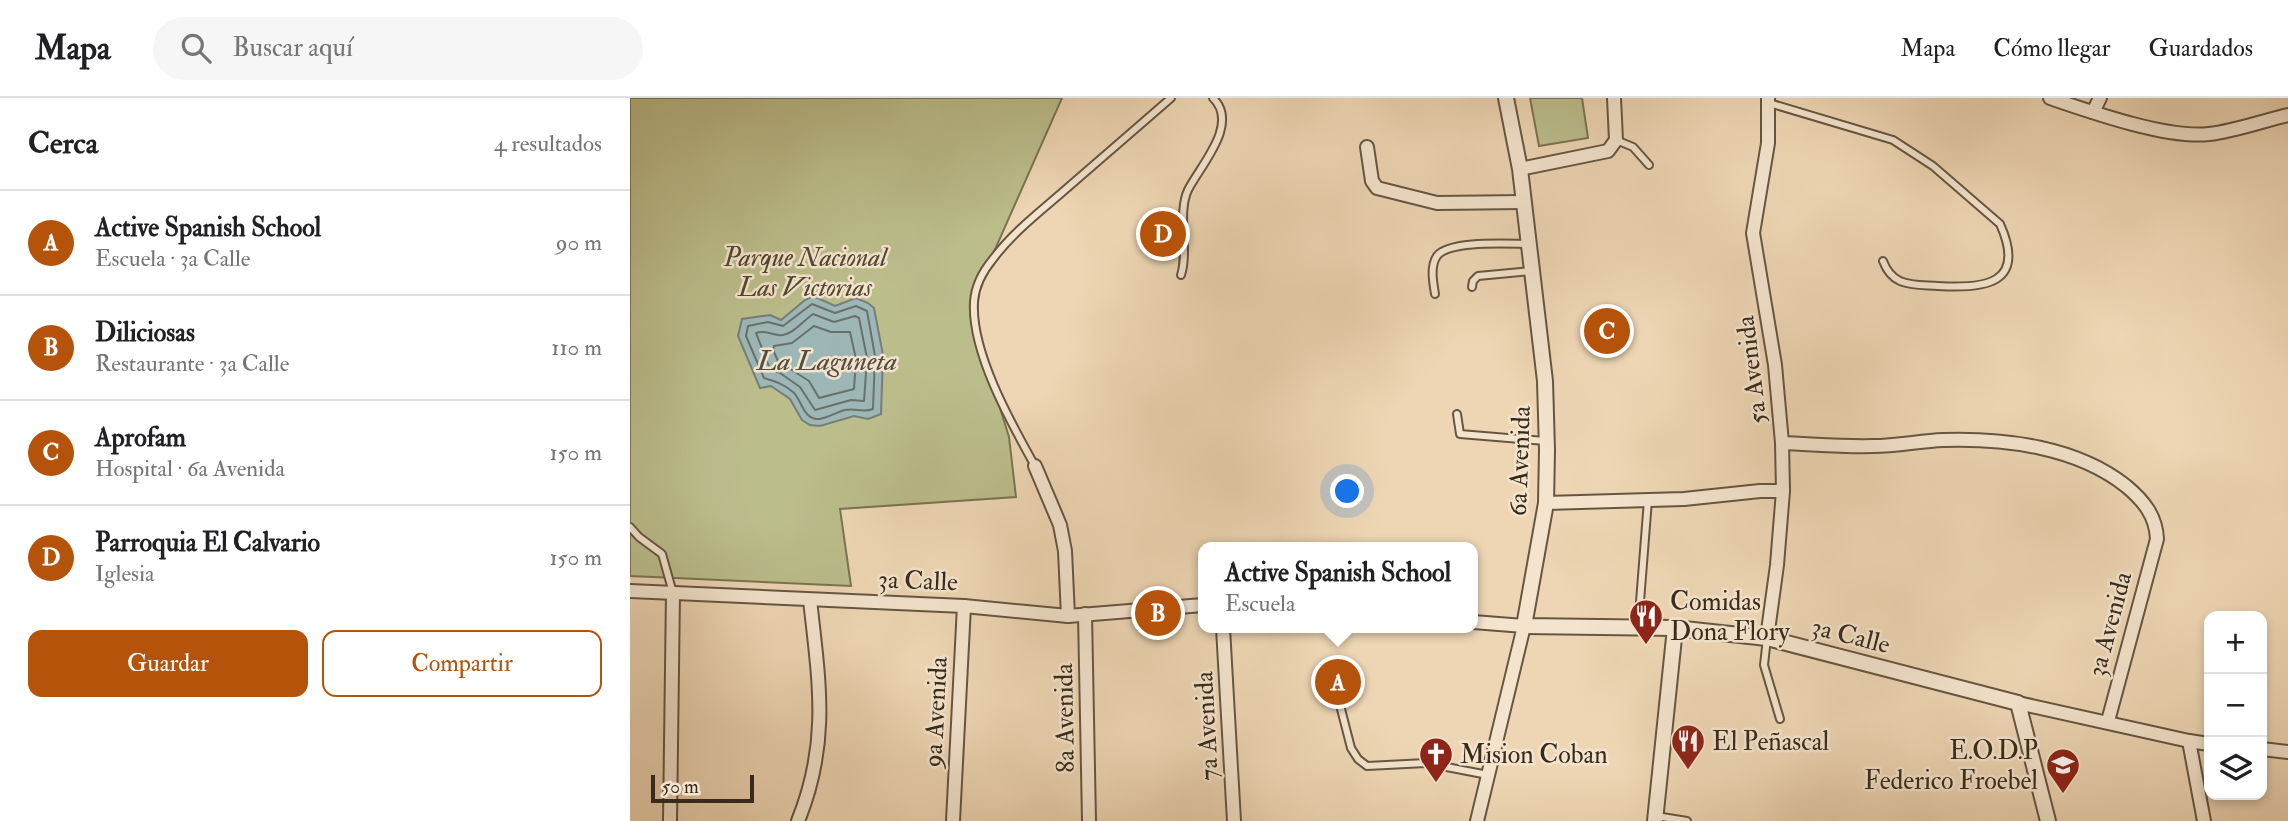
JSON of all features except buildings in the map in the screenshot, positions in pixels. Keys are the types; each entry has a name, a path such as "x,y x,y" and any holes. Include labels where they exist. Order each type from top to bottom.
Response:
{"street":[{"name":"6a Avenida","path":"1477,821 1524,626 1546,503 1545,382 1520,169 1506,98"},
{"path":"1520,169 1608,151 1616,140 1614,98"},
{"path":"2050,98 2092,112 2179,134 2209,135 2288,115"},
{"path":"2092,112 2100,98"},
{"name":"5a Avenida","path":"1767,638 1783,491 1782,443 1770,328 1753,233 1768,142 1769,101"},
{"path":"1367,147 1372,181 1377,188 1437,203 1524,202"},
{"name":"3a Avenida","path":"1782,443 1873,446 1943,440 2018,445 2050,450 2085,460 2111,474 2134,493 2152,513 2157,539 2108,721"},
{"path":"1035,466 1060,525 1065,551 1068,616"},
{"path":"1546,503 1648,500 1783,491"},
{"name":"3a Calle","path":"630,591 964,606 1068,616 1198,605"},
{"path":"670,821 673,593"},
{"path":"798,821 816,768 821,720 810,600"},
{"name":"9a Avenida","path":"953,821 964,606"},
{"name":"8a Avenida","path":"1085,614 1089,821"},
{"name":"3a Calle","path":"1478,622 1524,626 1675,628 1767,638 2018,703 2204,743"},
{"path":"1656,818 1675,628"},
{"name":"7a Avenida","path":"1223,633 1234,821"},
{"path":"2018,703 2048,821"},
{"path":"2189,741 2204,821"},
{"path":"2267,750 2288,752"}],"lane":[{"path":"1035,466 1017,434 977,339 974,312 976,289 992,260 1025,224 1171,98"},
{"path":"1181,275 1186,195 1210,156 1222,123 1220,108 1213,98"},
{"path":"1769,101 1893,140 1933,166 2000,223 2008,251 2006,265 2000,276 1992,282 1969,288 1900,281 1889,273 1883,261"},
{"path":"1616,140 1633,147 1649,165"},
{"path":"1435,293 1432,274 1435,259 1445,250 1470,245 1529,244"},
{"path":"1472,287 1478,275 1532,271"},
{"path":"1457,414 1458,431 1464,436 1547,441"},
{"path":"1638,627 1648,500"},
{"path":"630,527 662,554 673,593"},
{"path":"1767,638 1764,665 1780,719"},
{"path":"1342,709 1351,748 1367,766 1426,763 1489,775"},
{"path":"1656,818 1687,821"}],"green space":[{"name":"Parque Nacional Las Victorias","path":"630,98 1062,98 978,288 977,334 1009,437 1016,497 840,509 851,586 630,576"},
{"path":"1530,98 1582,98 1588,138 1539,146"}],"water":[{"name":"La Laguneta","path":"813,296 835,306 856,298 874,308 883,355 881,414 868,419 854,416 820,426 810,425 802,420 790,399 771,386 760,388 738,336 742,319 770,315 781,320"}],"place":[{"name":"Parroquia El Calvario","path":"1163,234"},
{"name":"Aprofam","path":"1607,331"},
{"name":"Diliciosas","path":"1158,613"},
{"name":"Comidas Dona Flory","path":"1646,646"},
{"name":"Active Spanish School","path":"1338,682"},
{"name":"El Peñascal","path":"1688,771"},
{"name":"Mision Coban","path":"1436,784"},
{"name":"E.O.D.P Federico Froebel","path":"2063,795"}]}
